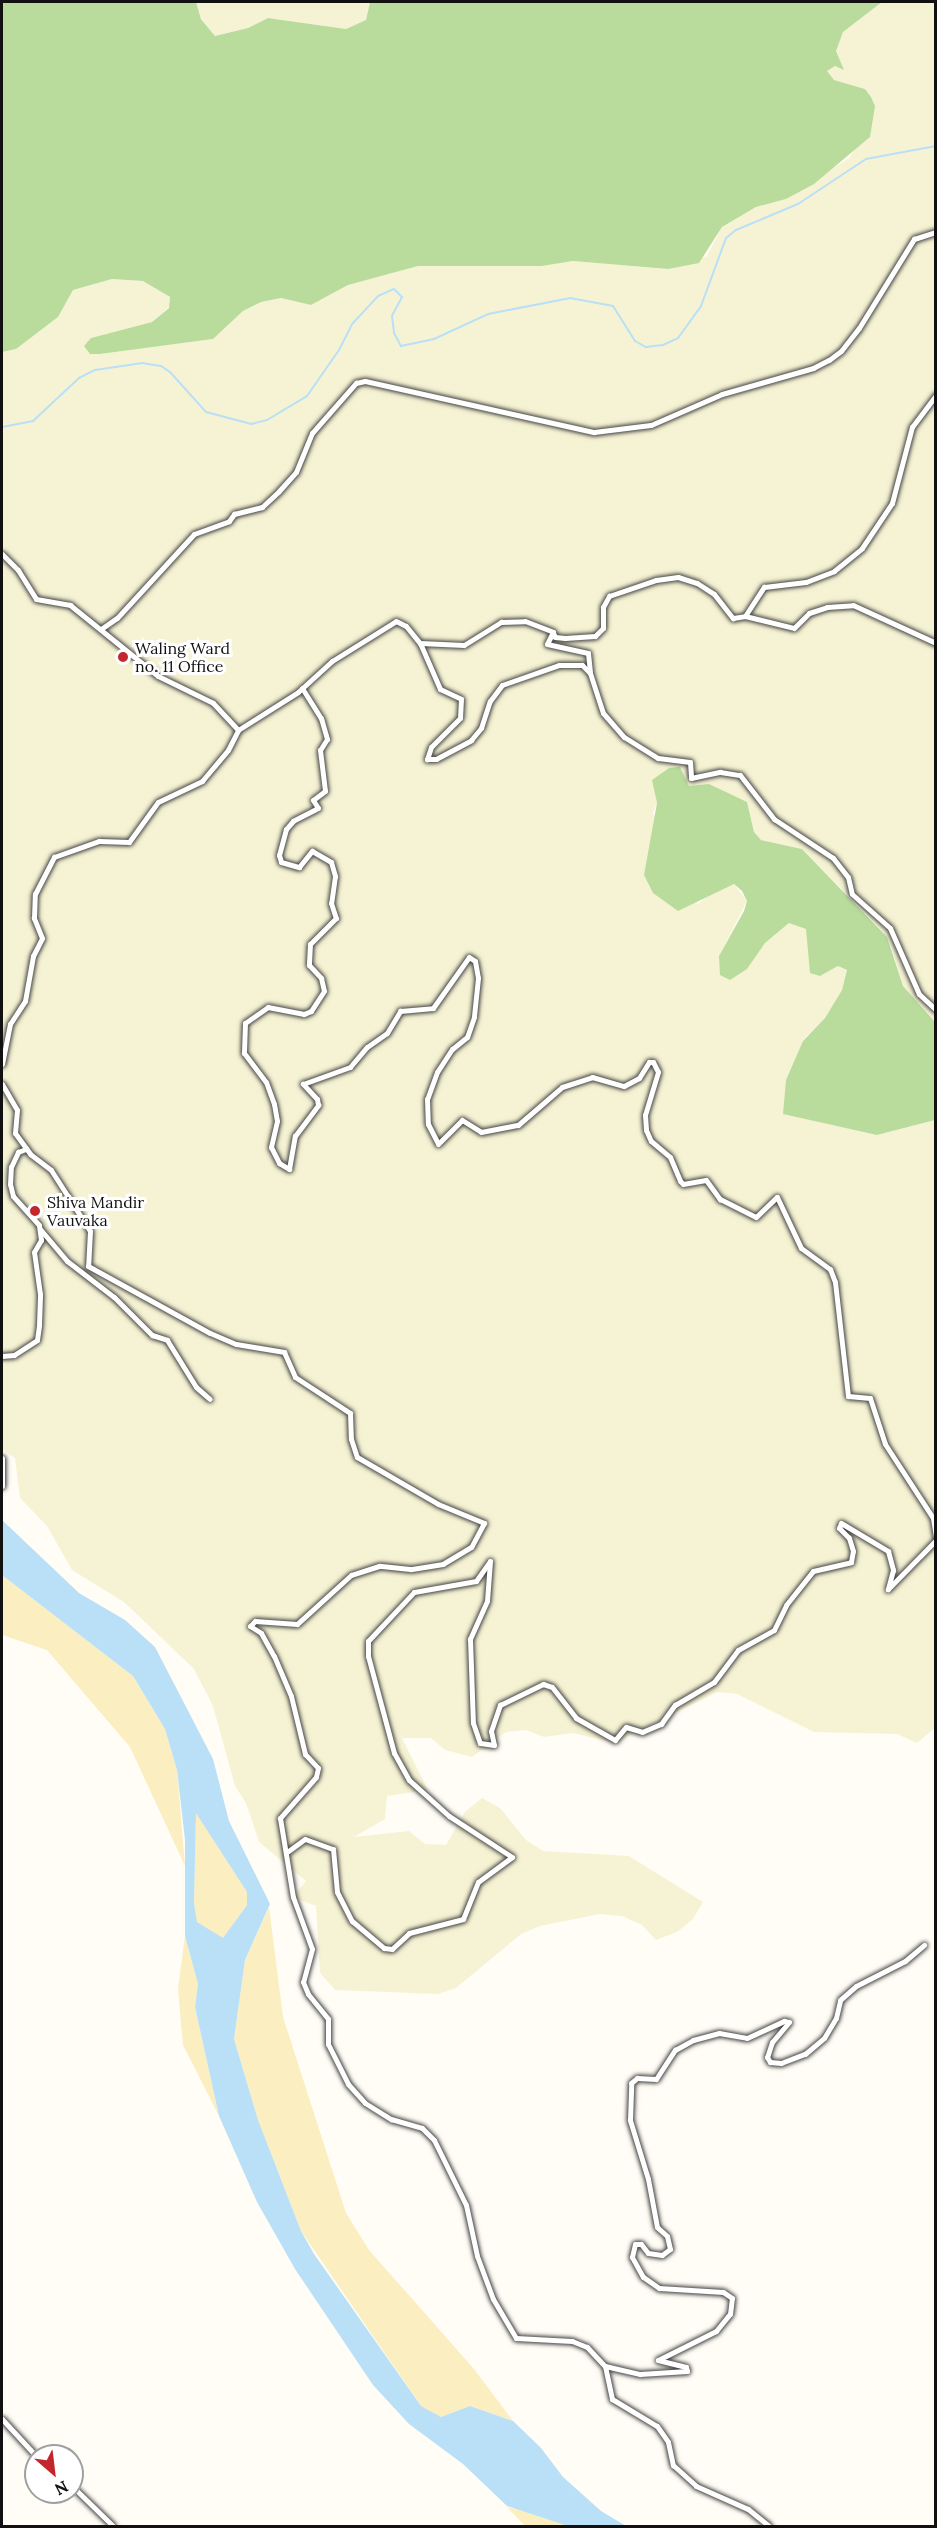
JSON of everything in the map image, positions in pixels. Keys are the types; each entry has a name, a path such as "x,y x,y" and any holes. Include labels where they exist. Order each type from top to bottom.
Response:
{"street":[{"path":"101,629 117,618 194,534 229,521 234,514 262,507 279,491 296,472 312,433 356,383 365,381 594,432 651,425 722,394 813,368 829,360 841,351 859,327 914,239 936,232"},
{"path":"745,616 764,587 806,582 834,571 862,548 892,503 912,427 936,395"},
{"path":"2,554 18,570 36,599 70,605 158,676 213,703 237,730"},
{"path":"420,643 464,645 506,621 525,621 553,633 555,638 595,636 603,628 605,602 613,593 669,578 689,580 714,594 733,618 745,616 794,628 809,614 827,607 853,605 936,643"},
{"path":"2,1064 10,1024 25,1001 33,956 42,938 34,918 35,894 54,857 99,841 129,842 158,802 202,781 228,750 237,730 302,688 332,661 396,621 406,626 420,643 440,689 461,699 460,718 431,747 427,759 436,759 471,740 481,728 490,701 502,685 559,665 582,665 590,673"},
{"path":"553,633 547,644 588,653 590,673 603,713 624,736 658,758 690,762 691,778 720,772 740,775 774,819 833,858 848,877 852,894 890,928 919,994 936,1010"},
{"path":"287,1852 305,1839 333,1849 337,1892 352,1921 384,1948 392,1949 409,1933 463,1919 478,1882 512,1857 449,1816 409,1780 394,1753 368,1656 368,1641 414,1592 476,1581 490,1561 487,1601 470,1639 472,1723 480,1743 494,1745 491,1731 500,1705 543,1684 552,1687 576,1718 615,1740 626,1727 642,1732 661,1724 675,1705 714,1682 738,1650 774,1630 786,1605 813,1571 851,1562 853,1551 849,1538 839,1528 841,1523 888,1551 893,1570 888,1589 936,1539 933,1518 885,1444 870,1398 848,1396 835,1282 830,1269 801,1248 777,1197 756,1217 732,1208 706,1180 683,1184 680,1181 670,1157 651,1141 646,1130 645,1115 658,1072 653,1062 649,1062 639,1078 624,1086 592,1077 562,1087 518,1125 481,1132 462,1120 438,1144 428,1124 427,1100 437,1072 452,1049 467,1036 474,1017 478,978 475,961 469,957 433,1008 400,1011 387,1033 367,1047 350,1067 303,1084 317,1099 318,1106 295,1136 289,1169 279,1163 271,1147 277,1121 274,1104 266,1082 244,1053 245,1023 268,1008 304,1014 311,1011 324,991 321,978 309,965 310,944 336,918 331,903 335,876 332,862 312,851 299,867 286,866 279,855 286,829 293,821 318,808 313,800 325,790 320,750 327,739 321,718 302,688"},
{"path":"2,1084 17,1110 15,1133 26,1149 51,1170 90,1231 88,1266 210,1333 236,1344 284,1352 295,1377 350,1413 351,1439 357,1457 438,1504 484,1523 471,1547 443,1564 410,1569 378,1566 351,1575 297,1624 255,1621 250,1626 261,1633 274,1656 291,1696 305,1754 318,1768 316,1777 280,1818 293,1897 312,1949 303,1982 308,1994 328,2019 328,2044 338,2069 365,2103 391,2119 422,2128 434,2140 466,2205 477,2256 493,2299 516,2338 572,2341 587,2348 605,2366 640,2374 687,2371 686,2367 658,2360 716,2331 730,2314 732,2298 723,2292 659,2289 643,2277 632,2257 635,2244 641,2244 648,2253 662,2255 669,2249 667,2236 657,2228 648,2179 630,2120 631,2083 637,2078 656,2079 675,2050 693,2040 719,2033 747,2038 784,2021 789,2022 772,2042 767,2057 770,2062 781,2064 805,2054 824,2038 836,2018 840,2000 856,1986 906,1961 924,1946"},
{"path":"26,1149 15,1160 10,1184 13,1196 67,1261 114,1297 152,1335 167,1340 196,1387 210,1399"},
{"path":"2,1356 14,1355 37,1340 40,1294 34,1252 40,1240 39,1227"},
{"path":"2,1458 2,1485"},
{"path":"605,2366 612,2399 657,2426 668,2442 673,2465 696,2486 748,2509 769,2526"},
{"path":"2,2419 25,2444"},
{"path":"84,2498 113,2526"}],"shaded area":[{"path":"196,2 370,2 366,20 346,29 268,18 248,28 215,36 201,18"},
{"path":"882,2 935,2 935,1022 903,986 891,946 881,929 802,849 761,840 754,832 747,802 653,780 657,803 653,813 698,904 714,891 734,884 747,901 719,956 747,969 765,943 789,923 799,923 806,928 820,976 838,966 847,970 842,990 825,1018 802,1041 877,1135 935,1120 935,1728 917,1743 897,1734 814,1732 737,1694 717,1692 614,1743 573,1733 544,1737 526,1730 506,1732 472,1757 445,1750 431,1738 402,1738 428,1790 387,1796 385,1819 354,1837 409,1831 425,1844 446,1845 465,1812 482,1798 500,1808 526,1840 543,1851 629,1856 703,1902 693,1919 677,1932 656,1940 642,1925 622,1916 600,1914 540,1926 521,1934 456,1988 438,1994 335,1990 320,1973 316,1906 293,1897 306,1881 259,1842 246,1803 235,1786 213,1706 194,1669 124,1602 72,1570 47,1526 20,1498 15,1458 2,1449 2,352 16,349 58,317 73,290 112,279 143,281 162,290 170,298 169,307 152,322 91,338 100,354 213,339 243,311 261,302 281,298 311,305 348,285 418,266 542,266 573,261 668,269 707,256 722,227 756,207 786,199 849,158 861,141 865,89 834,80 827,71 835,66 843,69 835,51 843,32"}],"green space":[{"path":"2,2 196,2 201,19 215,36 248,28 268,18 346,29 366,20 370,2 882,2 843,32 836,51 844,70 835,66 827,71 834,80 865,89 871,97 875,106 870,137 814,184 786,199 756,207 722,227 699,263 668,269 573,261 542,266 418,266 348,285 311,305 281,298 261,302 243,311 213,339 90,354 84,346 91,338 152,322 169,308 170,297 143,281 112,279 73,290 58,317 16,349 2,352"},
{"path":"680,767 689,786 709,784 747,802 754,832 761,840 802,849 887,937 903,986 935,1022 935,1120 877,1135 783,1114 786,1080 803,1041 825,1018 842,990 847,970 838,966 820,976 810,973 806,929 789,923 765,943 747,969 730,980 720,975 719,956 744,911 747,901 742,891 734,884 678,911 653,893 644,875 657,803 652,780 669,768"}],"sand":[{"path":"2,1575 133,1676 165,1729 177,1770 185,1866 130,1747 47,1650 2,1635"},
{"path":"196,1812 247,1892 247,1905 223,1939 197,1922 194,1903"},
{"path":"269,1907 283,2017 346,2213 369,2250 474,2369 513,2421 470,2406 441,2417 421,2406 301,2231 258,2120 234,2039 245,1960"},
{"path":"185,1936 198,1984 195,2007 219,2116 183,2045 178,1989"},
{"path":"507,2507 545,2516 568,2526 525,2526"}],"water":[{"path":"2,1520 79,1593 125,1620 155,1647 213,1759 229,1821 270,1904 245,1960 234,2039 258,2120 301,2231 314,2254 421,2406 441,2417 470,2406 513,2421 541,2448 563,2477 601,2511 626,2526 568,2526 507,2506 463,2464 409,2424 373,2385 295,2269 257,2202 219,2116 195,2007 198,1984 185,1936 185,1840 177,1770 165,1729 133,1676 2,1575","holes":["196,1813 247,1892 247,1905 223,1938 197,1922 194,1903"]}],"waterway":[{"path":"2,427 33,421 79,378 95,370 142,363 161,366 170,372 206,412 251,424 267,420 307,396 339,350 353,323 378,296 394,289 402,297 392,316 394,333 401,346 434,339 488,314 570,298 613,306 635,341 646,347 663,345 678,338 701,306 726,238 736,230 798,204 866,159 936,146"}],"place":[{"name":"Waling Ward no. 11 Office","path":"123,657"},
{"name":"Shiva Mandir Vauvaka","path":"35,1211"}]}
